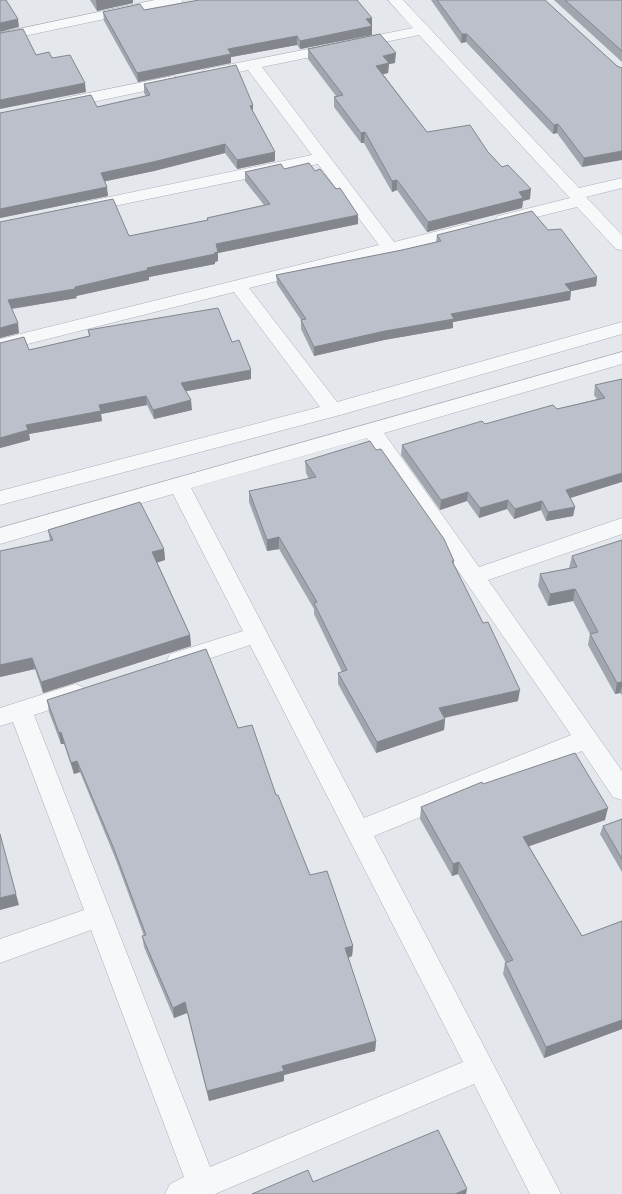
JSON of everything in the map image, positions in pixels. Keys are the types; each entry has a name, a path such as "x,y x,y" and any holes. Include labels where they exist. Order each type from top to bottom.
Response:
{"street":[{"path":"0,37 176,0"},
{"path":"395,0 622,245"},
{"path":"53,105 423,30"},
{"path":"252,65 390,248"},
{"path":"69,211 323,158"},
{"path":"0,345 485,224 622,184"},
{"path":"238,286 332,410"},
{"path":"0,498 332,410 622,328"},
{"path":"0,536 622,358"},
{"path":"371,429 622,790"},
{"path":"179,485 546,1194"},
{"path":"474,577 622,526"},
{"path":"158,667 256,635"},
{"path":"96,686 10,714 99,916 191,1189 480,1068"},
{"path":"358,831 587,739"},
{"path":"0,951 99,916"}],"building":[{"path":"0,0 6,0 18,19 0,23"},
{"path":"199,0 357,0 372,18 366,19 372,26 300,41 297,36 228,49 231,54 137,73 103,12 140,4 144,10"},
{"path":"437,0 545,0 617,66 622,68 622,151 584,158 558,124 554,125 467,34 462,34"},
{"path":"565,0 622,0 622,51"},
{"path":"23,29 36,55 49,52 52,58 70,55 85,83 0,100 0,33"},
{"path":"380,34 396,53 383,56 389,63 376,66 427,132 470,125 488,152 502,167 508,165 531,189 519,192 523,198 428,222 397,180 392,181 365,132 361,133 334,97 343,95 308,49"},
{"path":"236,65 253,105 250,106 275,152 237,160 225,144 101,173 107,187 0,209 0,113 91,95 97,107 150,95 144,84"},
{"path":"309,163 315,171 320,169 336,189 340,188 358,215 216,244 218,252 214,253 215,254 147,268 148,270 75,287 75,289 8,300 18,323 0,328 0,222 113,199 129,236 208,220 207,218 270,204 245,172 281,164 284,169"},
{"path":"532,211 548,230 561,229 597,277 565,284 571,291 451,314 454,319 385,331 314,347 301,320 306,319 276,275 441,241 437,235"},
{"path":"218,308 232,342 239,340 251,370 181,383 191,400 153,410 146,396 99,405 101,411 26,425 28,430 0,438 0,343 24,337 29,350 90,336 88,330"},
{"path":"622,379 622,473 566,490 575,507 548,512 542,501 515,509 508,500 480,508 468,492 441,500 402,445 482,421 485,424 553,405 557,409 605,398 595,385"},
{"path":"370,441 376,450 381,449 444,539 454,561 452,561 483,623 488,622 520,690 439,708 445,719 377,742 338,673 347,670 314,603 317,602 279,537 267,540 249,491 316,477 305,461"},
{"path":"140,502 164,549 152,552 190,635 41,682 32,658 0,665 0,551 53,540 48,530"},
{"path":"622,540 622,682 617,683 590,634 598,632 575,589 550,594 540,574 577,567 572,556"},
{"path":"206,649 238,728 252,725 276,795 278,795 310,875 327,871 353,946 345,948 376,1041 282,1066 284,1071 207,1091 185,1002 173,1008 142,936 146,935 114,849 77,761 71,763 61,732 59,733 47,700"},
{"path":"575,753 608,808 523,837 582,936 622,921 622,1020 546,1047 505,963 513,960 459,862 453,864 421,807 482,782 483,784"},
{"path":"622,819 622,859 603,826"},
{"path":"0,834 16,894 0,898"},
{"path":"438,1130 467,1189 455,1194 252,1194 308,1170 313,1182"}]}
